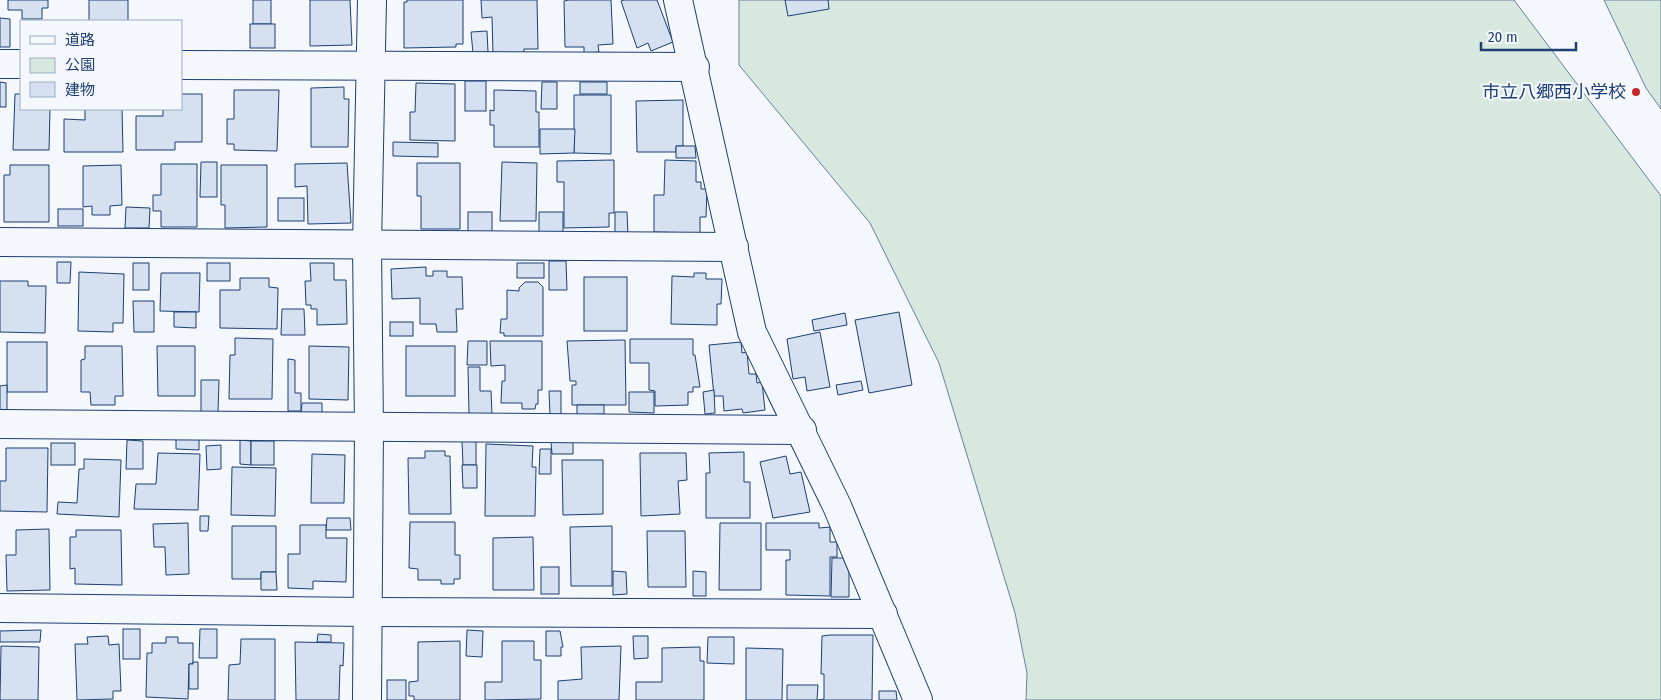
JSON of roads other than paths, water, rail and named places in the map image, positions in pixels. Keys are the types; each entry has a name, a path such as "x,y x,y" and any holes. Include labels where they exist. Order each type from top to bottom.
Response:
{"street":[{"path":"367,700 366,612 370,428 367,246 372,0"},
{"path":"678,0 695,67 752,332 802,430 837,506 918,700"},
{"path":"0,64 20,64"},
{"path":"182,65 695,67"},
{"path":"0,242 734,247"},
{"path":"0,424 802,430"},
{"path":"0,608 366,612 883,614"}],"place":[{"name":"市立八郷西小学校","path":"1636,92"}]}
